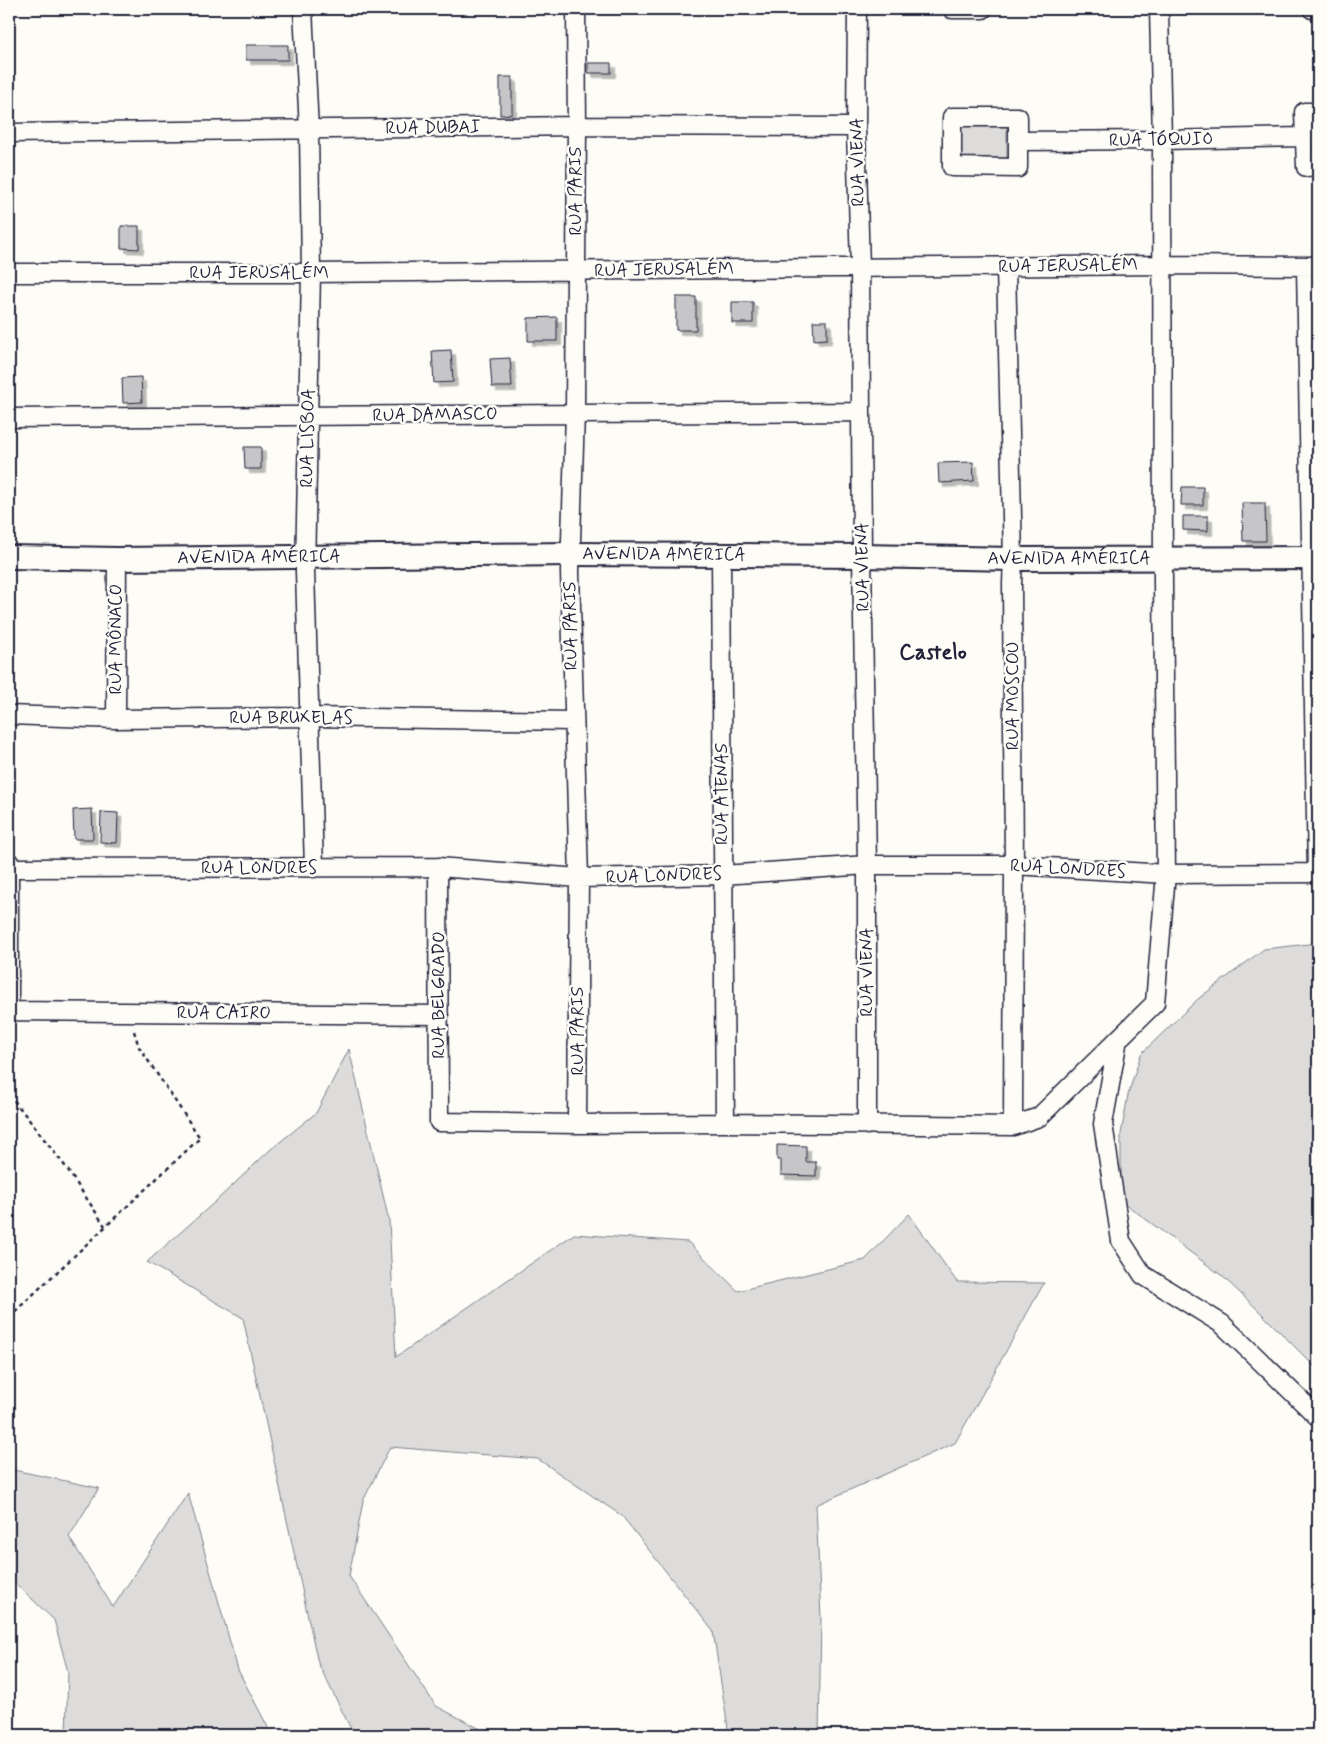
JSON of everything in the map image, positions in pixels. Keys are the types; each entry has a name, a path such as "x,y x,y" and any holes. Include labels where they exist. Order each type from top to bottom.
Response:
{"street":[{"name":"RUA LISBOA","path":"303,9 309,130 311,273 305,571 314,868"},
{"name":"RUA PARIS","path":"576,9 575,413 571,554 573,721 579,878 578,1124"},
{"name":"RUA VIENA","path":"856,9 856,127 860,268 867,865 866,1125"},
{"path":"952,9 983,9"},
{"path":"578,1124 724,1123 1013,1126 1039,1116 1155,1003 1166,874 1161,265 1162,140 1159,9"},
{"path":"1312,9 1318,9"},
{"path":"1318,112 1304,112 1306,167 1318,166"},
{"path":"952,117 1018,117 1018,141 1018,168 952,168 952,117"},
{"name":"RUA DUBAI","path":"9,134 577,126 856,127"},
{"name":"RUA TÓQUIO","path":"1018,141 1305,137"},
{"name":"RUA JERUSALÉM","path":"9,273 311,273 1161,265 1312,266"},
{"path":"1312,266 1318,873"},
{"name":"RUA MOSCOU","path":"1006,267 1013,560 1013,1126"},
{"name":"RUA DAMASCO","path":"9,418 861,412"},
{"name":"AVENIDA AMÉRICA","path":"9,557 117,559 571,554 862,556 1013,560 1315,558"},
{"name":"RUA ATENAS","path":"721,555 724,1123"},
{"name":"RUA MÔNACO","path":"116,719 117,559"},
{"name":"RUA BRUXELAS","path":"9,715 116,719 308,718 573,721"},
{"path":"9,862 9,1012"},
{"name":"RUA LONDRES","path":"9,868 438,868 579,878 723,874 867,865 1014,865 1166,874 1318,873"},
{"name":"RUA BELGRADO","path":"438,868 439,1122 578,1124"},
{"name":"RUA CAIRO","path":"9,1012 439,1014"},
{"path":"1118,1039 1103,1124 1121,1240 1143,1275 1222,1324 1318,1417"}],"path":[{"path":"9,1316 200,1138 139,1047 128,1012"},
{"path":"9,1094 65,1166 105,1226"}],"shaded area":[{"path":"960,125 1007,125 1007,158 960,158"},
{"path":"1318,943 1318,1370 1221,1275 1124,1203 1121,1176 1121,1134 1128,1095 1141,1054 1198,999 1264,949"},
{"path":"349,1049 389,1221 396,1357 574,1234 688,1242 738,1291 865,1260 909,1214 957,1282 1044,1283 955,1443 816,1505 821,1619 819,1735 729,1735 713,1631 622,1516 538,1459 390,1447 363,1501 349,1576 436,1706 492,1735 354,1735 318,1663 243,1318 147,1262 270,1150 316,1113"},
{"path":"9,1469 99,1488 69,1537 113,1607 188,1493 238,1670 272,1735 66,1735 68,1672 54,1620 9,1577"}],"building":[{"path":"246,45 288,45 288,60 246,60"},
{"path":"588,63 611,63 611,73 588,73"},
{"path":"500,77 512,77 512,114 500,115"},
{"path":"121,226 139,226 139,249 121,248"},
{"path":"676,297 696,297 696,330 676,330"},
{"path":"732,302 753,302 753,323 732,323"},
{"path":"557,317 557,341 528,341 528,318"},
{"path":"813,321 827,321 827,339 814,340"},
{"path":"451,350 453,382 434,383 432,351"},
{"path":"510,358 512,387 492,387 490,359"},
{"path":"141,377 142,402 123,403 122,378"},
{"path":"244,447 261,447 261,469 245,469"},
{"path":"973,462 974,481 939,483 938,463"},
{"path":"1182,487 1203,487 1203,505 1181,505"},
{"path":"1242,503 1265,503 1266,541 1243,541"},
{"path":"1183,516 1208,516 1208,531 1183,530"},
{"path":"92,809 93,839 74,839 73,810"},
{"path":"101,812 118,813 117,843 100,842"},
{"path":"777,1145 806,1146 806,1162 816,1162 816,1176 781,1175 781,1160 777,1160"}],"district":[{"name":"Castelo","path":"933,653"}]}
